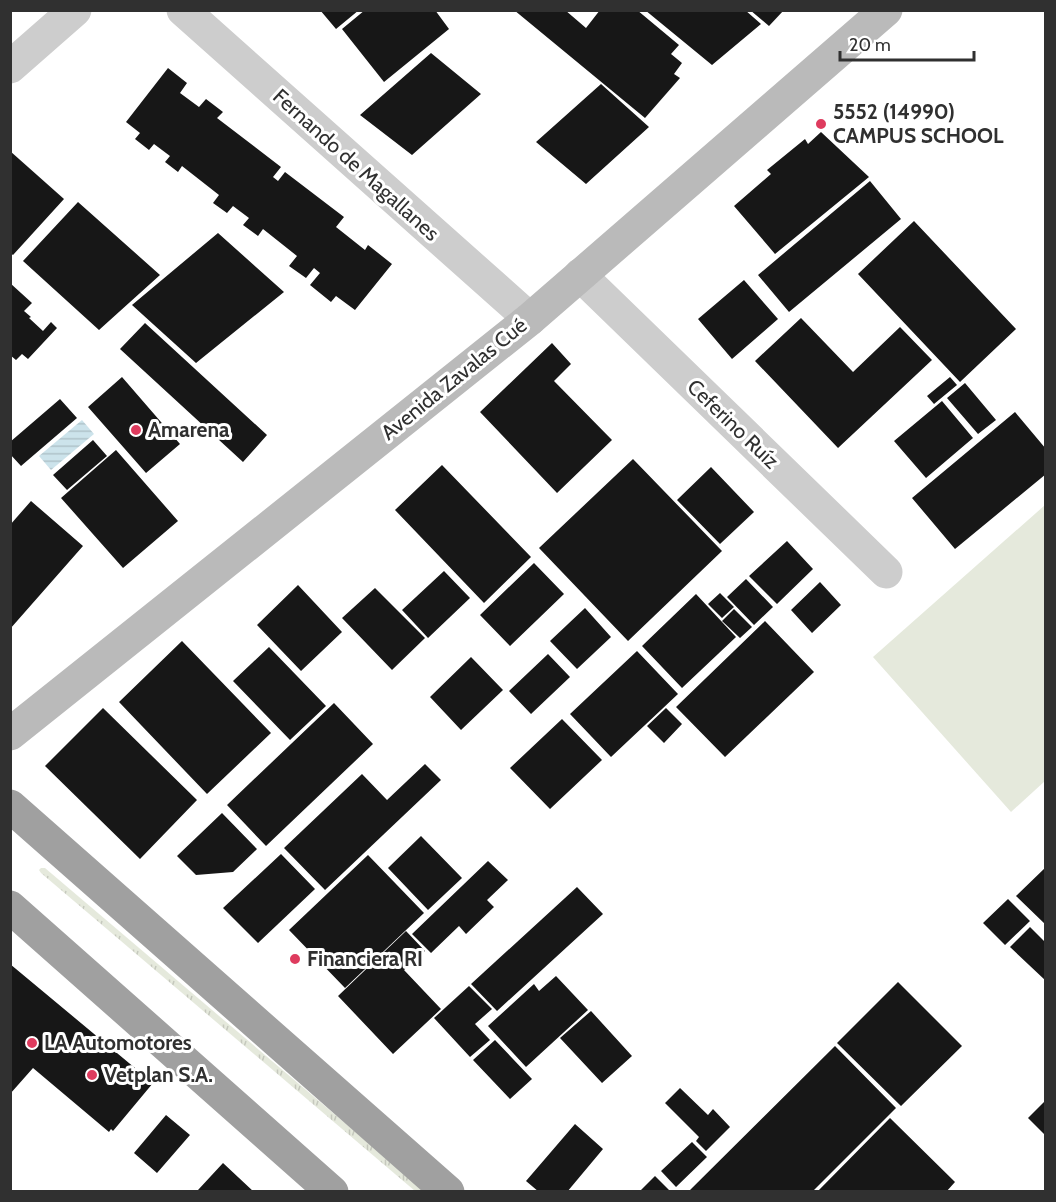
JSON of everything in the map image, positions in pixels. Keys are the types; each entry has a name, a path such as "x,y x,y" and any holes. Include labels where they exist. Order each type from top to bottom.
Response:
{"highway":[{"path":"10,806 448,1191"},
{"path":"10,907 332,1191"}],"main road":[{"name":"Avenida Zavalas Cué","path":"10,734 530,319 886,10"}],"street":[{"path":"10,67 75,10"},
{"name":"Fernando de Magallanes","path":"183,10 530,319"},
{"name":"Ceferino Ruíz","path":"580,275 886,572"}],"green space":[{"path":"1045,505 1045,781 1011,812 873,657"},
{"path":"45,868 425,1191 415,1191 41,873 39,870"}],"water":[{"path":"82,420 94,434 51,470 39,456"}],"building":[{"path":"320,10 359,10 336,29"},
{"path":"365,10 435,10 449,29 384,82 342,29"},
{"path":"514,10 565,10 586,28 600,10 637,10 679,45 671,54 682,63 674,74 680,78 645,118"},
{"path":"645,10 745,10 761,24 712,65"},
{"path":"750,10 784,10 769,26"},
{"path":"431,53 481,94 412,155 360,115"},
{"path":"168,68 187,83 180,93 199,107 206,99 223,112 217,118 281,167 273,177 278,181 285,172 344,217 336,227 365,250 368,245 392,264 355,310 336,296 331,302 310,285 320,273 314,268 306,278 289,266 297,256 263,229 258,236 243,225 249,218 233,206 227,213 213,203 219,195 182,166 178,172 165,162 170,156 154,144 149,150 135,139 140,133 126,122"},
{"path":"601,84 649,127 586,184 536,142"},
{"path":"821,132 869,177 775,254 734,206 771,174 767,170 805,139 808,144"},
{"path":"10,151 64,199 13,255 10,253"},
{"path":"870,181 901,219 789,312 758,275"},
{"path":"78,202 160,275 99,330 23,261"},
{"path":"914,221 1016,329 960,382 858,274"},
{"path":"218,233 284,292 196,363 132,305"},
{"path":"744,280 778,319 732,359 698,319"},
{"path":"10,283 32,303 24,311 31,317 29,318 43,331 51,322 57,328 28,359 22,354 16,360 10,355"},
{"path":"801,318 853,372 900,327 932,360 838,448 755,361"},
{"path":"145,323 267,435 243,462 120,349"},
{"path":"552,343 571,364 554,381 612,440 557,493 480,412"},
{"path":"122,377 180,444 146,473 88,407"},
{"path":"950,377 957,385 934,404 927,396"},
{"path":"965,383 996,420 978,434 947,398"},
{"path":"60,399 77,418 21,466 10,454 10,442"},
{"path":"942,401 973,438 926,478 894,441"},
{"path":"1015,412 1046,449 1046,474 955,549 912,498"},
{"path":"93,440 107,456 67,490 53,475"},
{"path":"116,450 178,521 123,568 61,498"},
{"path":"633,459 722,551 628,641 539,548"},
{"path":"442,465 531,557 484,603 395,510"},
{"path":"711,467 754,512 720,544 677,500"},
{"path":"31,501 83,546 10,629 10,525"},
{"path":"787,541 813,569 777,604 749,576"},
{"path":"534,563 564,594 510,646 480,615"},
{"path":"444,571 470,598 428,638 402,610"},
{"path":"746,579 773,607 754,625 727,597"},
{"path":"820,582 841,605 812,633 791,610"},
{"path":"298,585 342,632 301,671 257,625"},
{"path":"375,588 425,638 392,670 342,618"},
{"path":"720,593 734,607 722,618 708,604"},
{"path":"696,594 736,637 682,688 642,646"},
{"path":"585,608 611,637 577,669 550,641"},
{"path":"734,609 752,627 740,638 722,621"},
{"path":"765,621 814,672 725,757 676,707"},
{"path":"182,641 271,733 207,794 119,702"},
{"path":"269,647 326,706 290,740 233,681"},
{"path":"637,651 678,694 611,757 570,714"},
{"path":"548,654 570,677 531,714 509,691"},
{"path":"471,657 503,690 461,730 430,697"},
{"path":"334,703 373,744 266,846 227,805"},
{"path":"103,708 197,800 140,859 45,766"},
{"path":"666,708 682,724 664,743 647,726"},
{"path":"562,719 602,760 550,809 510,768"},
{"path":"425,764 441,780 325,890 284,848 362,774 387,800"},
{"path":"222,813 257,849 233,872 196,875 177,856"},
{"path":"421,836 462,878 428,910 388,868"},
{"path":"281,854 315,889 258,943 223,908"},
{"path":"368,855 424,913 345,988 289,930"},
{"path":"488,861 508,880 487,900 494,907 466,934 459,926 431,953 412,934"},
{"path":"1046,867 1046,925 1016,896"},
{"path":"577,887 603,914 497,1011 471,984"},
{"path":"1008,899 1030,921 1005,945 983,923"},
{"path":"1030,927 1046,943 1046,981 1010,947"},
{"path":"406,931 425,951 404,970 441,1009 393,1054 338,996"},
{"path":"10,964 153,1083 113,1131 111,1129 109,1132 33,1068 10,1094"},
{"path":"556,976 588,1010 526,1067 488,1026 534,984 539,991"},
{"path":"898,982 962,1046 901,1106 837,1043"},
{"path":"469,986 492,1009 475,1024 490,1040 470,1057 434,1018"},
{"path":"591,1011 632,1056 602,1083 560,1038"},
{"path":"495,1040 532,1079 510,1099 473,1060"},
{"path":"835,1046 896,1108 812,1192 688,1192"},
{"path":"680,1088 708,1115 713,1109 730,1127 706,1151 696,1141 699,1137 665,1103"},
{"path":"1046,1100 1046,1136 1028,1118"},
{"path":"166,1115 190,1135 157,1173 134,1153"},
{"path":"890,1118 955,1182 946,1192 817,1192"},
{"path":"575,1124 603,1149 567,1192 539,1192 526,1181"},
{"path":"692,1142 707,1157 676,1187 661,1171"},
{"path":"223,1163 254,1192 200,1192 198,1190"},
{"path":"655,1176 671,1192 639,1192"}],"place":[{"name":"5552 (14990) CAMPUS SCHOOL","path":"821,124"},
{"name":"Amarena","path":"136,430"},
{"name":"Financiera RI","path":"295,959"},
{"name":"LA Automotores","path":"32,1043"},
{"name":"Vetplan S.A.","path":"92,1075"}]}
